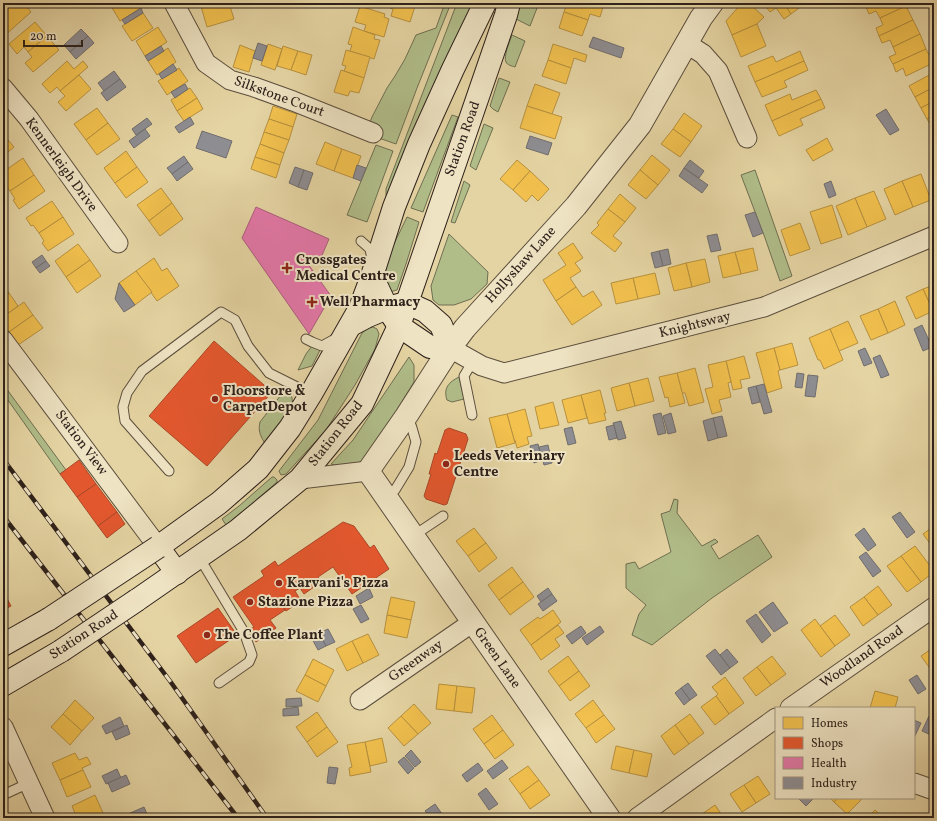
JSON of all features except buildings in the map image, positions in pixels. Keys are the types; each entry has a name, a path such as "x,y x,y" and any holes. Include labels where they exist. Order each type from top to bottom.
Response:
{"main road":[{"path":"3,645 49,619 183,530 219,503 258,469 290,428 360,308 394,208 419,144 452,70 485,3"},
{"name":"Station Road","path":"397,305 435,223 480,93 509,3"},
{"name":"Hollyshaw Lane","path":"368,471 465,328 576,206 640,125 701,18 712,3"},
{"path":"351,325 368,316 397,305 425,311 441,325 450,348 430,347 399,326 397,305 372,276"},
{"name":"Station Road","path":"3,685 61,651 177,573 238,530 300,479 362,404 399,326"},
{"name":"Green Lane","path":"368,471 473,622 602,816"},
{"path":"158,547 177,573"}],"street":[{"name":"Silkstone Court","path":"174,3 206,63 230,80 293,101 373,133"},
{"path":"687,44 703,54 718,71 747,138"},
{"name":"Kennerleigh Drive","path":"3,88 29,119 118,243"},
{"name":"Knightsway","path":"450,348 482,366 504,373 764,307 934,236"},
{"name":"Station View","path":"3,340 158,547"},
{"path":"300,479 368,471"},
{"name":"Woodland Road","path":"794,707 812,702 934,607"},
{"name":"Greenway","path":"360,700 473,622"},
{"path":"637,818 775,719"},
{"path":"3,727 45,818"}],"lane":[{"path":"361,241 370,249 372,258 372,276"},
{"path":"169,471 125,421 123,407 127,393 142,371 221,312 235,320 248,346 269,373 311,394"},
{"path":"306,339 322,346 333,340 351,325"},
{"path":"472,415 464,376 473,361"},
{"path":"386,497 395,490 409,467 416,442 407,415"},
{"path":"413,536 443,516"},
{"path":"199,557 244,632 252,655 249,662 220,683"},
{"path":"3,795 29,784"}],"green space":[{"path":"445,3 451,3 396,144 376,137 370,122 372,117 387,88 405,59 416,35 436,28"},
{"path":"457,3 478,3 387,198 386,189"},
{"path":"519,3 539,3 530,26 516,19"},
{"path":"512,35 525,41 515,67 507,64 505,60"},
{"path":"499,78 510,82 498,112 490,106"},
{"path":"452,115 458,117 423,212 411,208"},
{"path":"484,124 493,128 476,170 470,166"},
{"path":"376,145 393,151 367,222 347,215"},
{"path":"755,170 792,276 780,281 741,175"},
{"path":"464,181 470,185 455,223 451,222"},
{"path":"407,217 419,222 397,290 390,292 386,288 385,270 392,248"},
{"path":"449,234 488,272 487,284 471,299 454,305 439,305 433,300 431,286"},
{"path":"373,327 377,329 379,334 375,349 355,385 326,430 286,474 281,475 279,471 318,420 362,333 368,328"},
{"path":"312,346 320,350 312,366 298,370 306,354"},
{"path":"409,357 414,365 414,382 371,452 359,463 346,468 331,464 353,440"},
{"path":"459,377 464,399 452,402 447,400 446,389 452,381"},
{"path":"3,384 66,470 60,474 3,393"},
{"path":"288,389 292,398 292,407 267,442 264,442 259,428 260,422 284,391"},
{"path":"272,477 277,480 277,482 226,525 222,519"},
{"path":"674,499 678,500 677,513 702,546 715,539 718,542 711,546 719,559 758,535 772,557 712,598 652,645 632,635 639,614 646,605 626,588 626,564 635,562 639,569 671,552 661,514 670,511"}],"railway":[{"path":"3,459 170,681 267,818"},
{"path":"3,516 238,818"}],"place":[{"name":"Crossgates Medical Centre","path":"287,268"},
{"name":"Well Pharmacy","path":"312,302"},
{"name":"Floorstore & CarpetDepot","path":"215,399"},
{"name":"Leeds Veterinary Centre","path":"446,464"},
{"name":"Karvani's Pizza","path":"279,583"},
{"name":"Stazione Pizza","path":"250,602"},
{"name":"The Coffee Plant","path":"207,635"}]}
